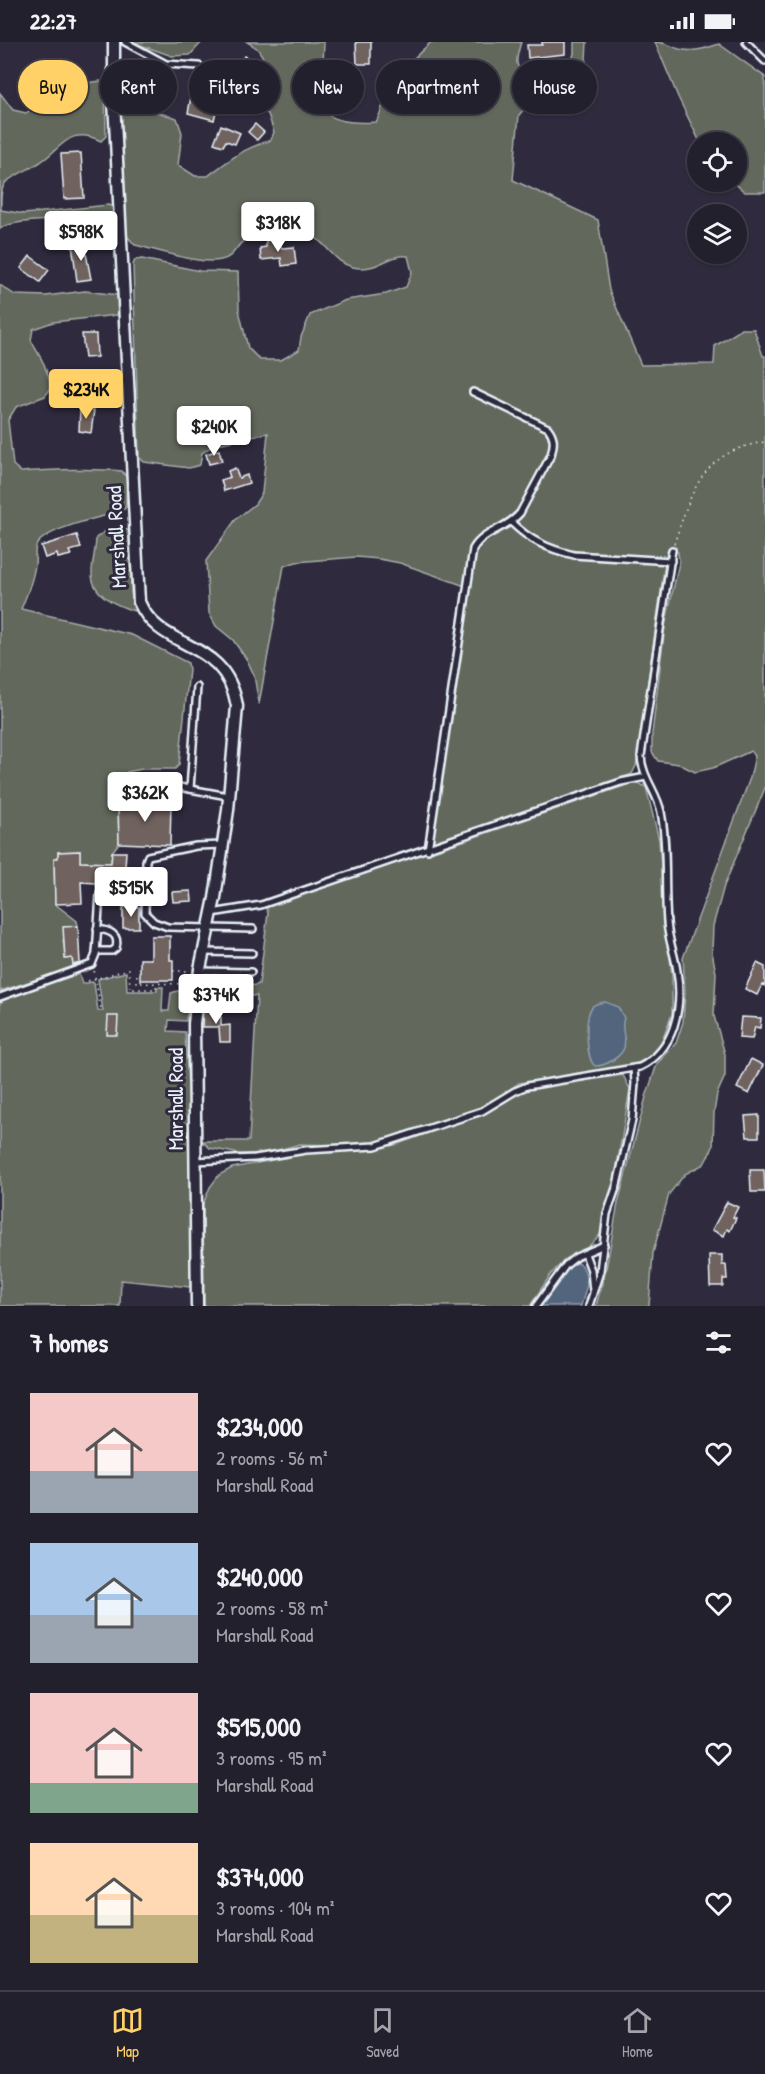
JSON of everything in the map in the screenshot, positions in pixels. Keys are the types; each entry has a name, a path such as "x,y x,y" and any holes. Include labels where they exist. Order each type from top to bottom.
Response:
{"street":[{"name":"Marshall Road","path":"114,42 114,100 140,602 143,611 153,624 218,663 234,691 237,706 223,845 200,970 194,1024 197,1306"}],"lane":[{"path":"125,42 166,64 189,65"},
{"path":"746,42 765,61"},
{"path":"428,850 473,549 481,539 511,522 526,503 554,447 553,435 548,428 473,392"},
{"path":"511,522 537,543 574,555 671,561"},
{"path":"195,1161 255,1158 313,1149 375,1146 482,1110 527,1086 634,1068 649,1063 664,1048 672,1034 678,1000 678,974 667,925 662,815 655,792 642,769 641,756 672,550"},
{"path":"190,789 197,687"},
{"path":"212,913 261,905 428,850 621,782 646,777"},
{"path":"132,785 190,789 229,796"},
{"path":"223,845 203,845 148,856 146,861 146,913 154,922 168,927 253,929"},
{"path":"0,997 92,964 96,951 99,896 102,892 145,892"},
{"path":"96,951 112,951 117,945 116,936 111,931 97,929"},
{"path":"204,952 252,953"},
{"path":"200,970 251,972"},
{"path":"589,1306 600,1271 607,1214 617,1185 632,1120 634,1068"},
{"path":"536,1306 566,1265 604,1245"},
{"path":"585,1254 591,1270 593,1292"}],"path":[{"path":"672,550 690,497 709,466 722,456 741,447 765,442"},
{"path":"92,964 100,1009"},
{"path":"88,981 129,969 130,989 156,989 156,984"},
{"path":"173,971 200,970"},
{"path":"140,972 137,972 136,983 198,984"}],"green space":[{"path":"132,42 202,42 190,55 172,56"},
{"path":"247,42 324,42 323,60 292,60 292,114 328,114 343,121 364,123 376,122 380,114 500,114 500,60 412,60 431,42 521,42 517,60 512,60 512,114 520,114 513,180 598,220 609,290 641,365 714,364 715,346 742,329 754,329 763,356 765,356 765,788 724,886 713,926 712,952 716,973 714,1016 725,1054 725,1076 717,1094 713,1147 704,1164 685,1174 669,1194 653,1253 649,1306 596,1306 606,1269 618,1203 646,1097 657,1064 676,1043 683,1022 685,992 683,958 750,778 755,756 751,751 713,768 695,772 679,764 658,761 652,752 652,734 665,626 679,563 678,552 672,550 666,555 636,766 632,774 428,846 465,586 400,563 379,559 356,557 296,562 284,566 259,704 254,675 247,660 233,640 216,626 209,613 206,561 236,519 255,504 262,493 268,433 214,445 202,453 200,465 189,468 144,462 139,457 133,265 135,260 142,259 200,271 238,272 239,310 248,348 260,360 281,360 299,350 301,337 310,315 346,300 386,294 406,287 412,272 408,256 395,257 367,268 350,266 341,262 315,237 295,232 256,235 242,242 226,259 212,261 190,259 135,245 127,236 118,114 164,114 177,118 182,133 178,165 195,176 208,176 252,147 271,140 274,132 268,114 280,114 280,60 264,60 255,47"},
{"path":"574,42 587,42 586,60 572,60"},
{"path":"655,42 689,50 719,44 765,77 765,192 747,192 747,132 695,132"},
{"path":"100,81 100,114 106,114 106,136 101,141 90,137 73,137 39,163 6,182 1,195 1,210 24,214 108,205 114,207 113,215 109,220 34,221 7,225 0,229 0,93 13,110 18,111 18,114 88,114 88,83"},
{"path":"0,285 15,295 46,296 85,291 118,295 120,310 117,315 53,322 33,329 31,340 44,364 52,387 45,396 16,407 8,420 13,465 21,472 84,469 122,471 127,478 126,507 121,512 61,529 41,540 36,546 33,576 21,609 132,635 188,663 189,670 179,765 175,769 142,769 127,772 125,778 129,804 118,804 119,843 112,852 111,863 80,862 80,851 58,852 58,858 54,859 55,904 77,921 78,926 63,940 66,959 72,958 73,965 81,965 0,991"},
{"path":"118,527 128,530 130,540 131,592 134,611 106,598 100,593 93,580 92,568 96,538 107,530"},
{"path":"630,784 640,784 646,787 659,840 663,924 669,948 672,976 672,1014 661,1044 649,1057 635,1065 519,1083 484,1107 363,1146 300,1144 264,1154 240,1154 210,1148 202,1141 249,1141 257,996 203,994 204,987 259,984 268,913 265,904 428,850 428,853"},
{"path":"126,972 127,991 157,991 157,987 163,987 162,1011 169,1011 171,993 189,992 186,1021 169,1020 168,1031 185,1032 191,1144 190,1287 121,1280 120,1306 0,1306 0,1003 7,997 79,974 82,984 94,983 98,1011 103,1011 98,979"},
{"path":"623,1075 630,1089 613,1189 606,1207 601,1234 587,1248 563,1262 551,1274 530,1306 204,1306 203,1204 210,1187 219,1175 232,1168 320,1151 395,1145 484,1113 527,1089"}],"water":[{"path":"605,1002 618,1007 624,1018 625,1045 620,1055 613,1060 595,1066 588,1047 589,1012 593,1006"},
{"path":"576,1263 582,1265 587,1285 581,1306 541,1306 569,1267"}],"building":[{"path":"356,42 371,42 371,64 364,64 364,60 357,60"},
{"path":"542,42 565,42 565,54 528,58 527,45 542,45"},
{"path":"192,114 215,114 214,120"},
{"path":"255,124 264,132 257,140 248,132"},
{"path":"221,125 240,133 235,144 226,141 223,146 214,143"},
{"path":"81,153 84,198 64,199 61,154"},
{"path":"275,239 276,245 279,244 282,248 294,247 296,264 282,266 281,258 261,260 260,248 266,247 266,240"},
{"path":"84,243 91,279 77,281 72,244"},
{"path":"30,256 49,270 40,282 21,268"},
{"path":"82,334 96,334 97,357 85,358"},
{"path":"80,408 94,410 91,433 79,431"},
{"path":"219,450 222,461 209,464 206,454"},
{"path":"235,468 239,478 247,475 249,483 224,491 221,480 230,477 228,471"},
{"path":"77,535 81,548 69,551 71,555 58,558 57,554 45,558 41,546"},
{"path":"129,802 171,803 170,845 119,843 118,804 129,804"},
{"path":"80,851 80,862 111,863 112,852 126,852 124,881 110,881 110,884 81,882 82,903 55,904 54,858 58,858 58,852"},
{"path":"191,891 192,901 173,902 172,892"},
{"path":"123,907 139,907 139,928 123,928"},
{"path":"78,926 80,963 73,965 72,958 65,959 63,927"},
{"path":"151,936 170,936 173,980 140,980 140,959 151,959"},
{"path":"757,963 765,967 765,986 762,985 757,995 745,989"},
{"path":"203,1009 213,1009 213,1017 221,1017 221,1026 230,1025 230,1042 220,1042 219,1027 202,1027"},
{"path":"108,1016 118,1016 117,1035 107,1035"},
{"path":"741,1017 761,1018 760,1028 755,1027 752,1039 739,1038"},
{"path":"751,1059 763,1065 749,1094 737,1088"},
{"path":"759,1115 759,1137 747,1137 745,1116"},
{"path":"750,1170 764,1170 765,1192 751,1192"},
{"path":"727,1202 738,1207 730,1231 727,1229 724,1236 712,1230"},
{"path":"709,1255 722,1255 722,1265 726,1265 727,1279 723,1279 723,1286 710,1286"}]}
